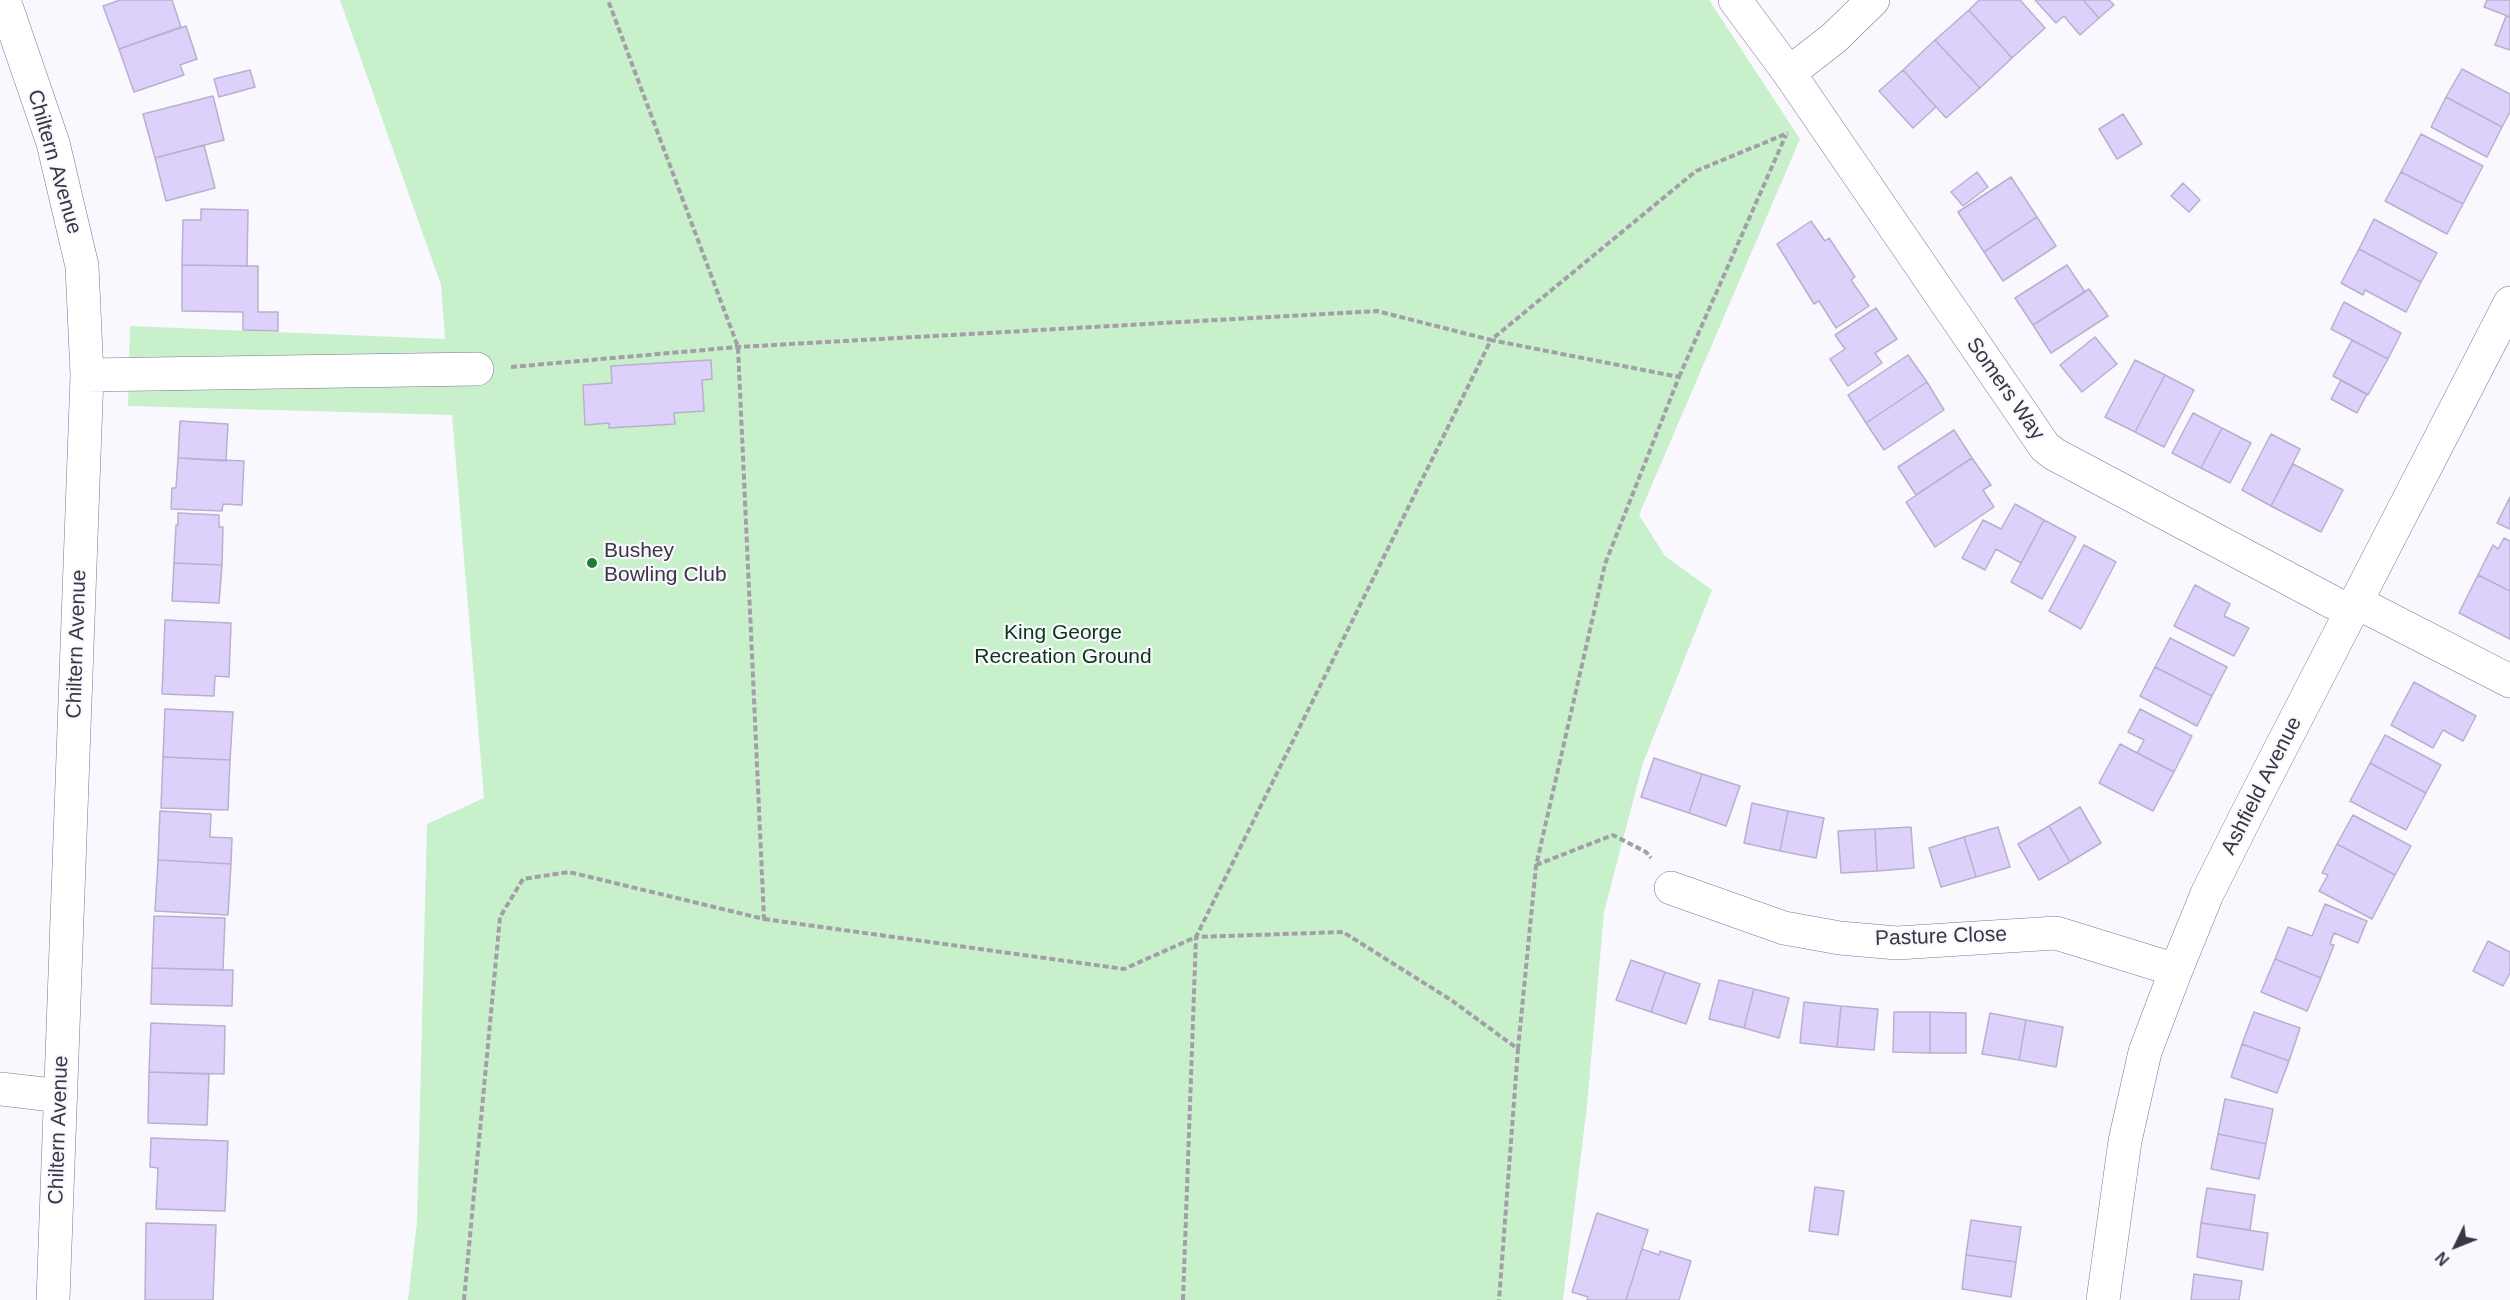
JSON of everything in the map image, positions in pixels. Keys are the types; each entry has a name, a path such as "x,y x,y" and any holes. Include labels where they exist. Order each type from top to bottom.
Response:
{"street":[{"name":"Chiltern Avenue","path":"4,0 53,143 82,266 87,375 53,1300"},
{"name":"Somers Way","path":"1735,0 1789,73 2045,447 2354,607 2510,681"},
{"path":"1789,73 1834,38 1873,0"},
{"name":"Ashfield Avenue","path":"2103,1300 2126,1142 2145,1052 2207,894 2510,303"},
{"path":"87,375 477,369"},
{"name":"Pasture Close","path":"1671,888 1784,928 1840,938 1897,943 2056,933 2176,970"},
{"path":"0,1089 61,1096"}],"path":[{"path":"608,0 738,347 764,919"},
{"path":"1183,1300 1196,937 1491,340 1696,171 1786,135 1815,111"},
{"path":"1499,1300 1518,1048 1536,866 1605,564 1679,377 1786,135"},
{"path":"477,369 738,347 1377,310 1491,340 1679,377"},
{"path":"1536,866 1613,835 1646,852 1671,888"},
{"path":"464,1300 500,917 523,879 569,872 764,919 1124,969 1196,937 1343,932 1451,1000 1518,1048"}],"green space":[{"name":"King George Recreation Ground","path":"340,0 1709,0 1800,139 1639,515 1665,556 1712,590 1643,763 1604,912 1587,1106 1563,1300 408,1300 417,1222 427,824 484,798 452,415 128,406 130,326 445,339 441,285"}],"building":[{"path":"120,0 172,0 181,27 119,49 103,6"},
{"path":"1979,0 2020,0 2045,28 2012,58 1969,10"},
{"path":"2035,0 2083,0 2099,18 2080,35 2064,16 2056,23"},
{"path":"2083,0 2109,0 2114,5 2099,18"},
{"path":"2487,0 2510,0 2510,17 2484,7"},
{"path":"1969,10 2012,58 1980,88 1935,40"},
{"path":"2506,16 2510,17 2510,50 2495,45"},
{"path":"186,26 197,59 180,65 184,75 134,92 119,49"},
{"path":"1935,40 1980,88 1946,118 1903,70"},
{"path":"2462,69 2510,94 2510,112 2502,127 2446,97"},
{"path":"250,70 255,87 219,97 214,79"},
{"path":"1903,70 1936,107 1913,128 1879,91"},
{"path":"213,96 224,140 155,158 143,114"},
{"path":"2446,97 2502,127 2487,157 2431,127"},
{"path":"2123,114 2142,144 2117,159 2099,129"},
{"path":"2421,134 2483,166 2463,204 2401,172"},
{"path":"204,145 215,188 166,201 155,158"},
{"path":"1977,172 1988,187 1963,206 1951,192"},
{"path":"2401,172 2463,204 2447,234 2385,201"},
{"path":"2011,177 2037,217 1984,252 1958,212"},
{"path":"2183,183 2200,200 2189,212 2171,196"},
{"path":"201,209 248,210 247,266 182,265 183,220 201,220"},
{"path":"2037,217 2056,246 2003,281 1984,252"},
{"path":"2374,219 2437,253 2421,282 2359,249"},
{"path":"1811,221 1825,241 1829,238 1855,277 1851,280 1869,306 1836,328 1819,301 1814,304 1777,244"},
{"path":"2359,249 2421,282 2406,312 2365,290 2363,295 2341,283"},
{"path":"182,265 258,266 258,312 278,312 278,331 243,330 243,312 182,311"},
{"path":"2067,265 2085,292 2033,325 2015,298"},
{"path":"2089,289 2108,316 2051,353 2033,325"},
{"path":"2344,302 2401,333 2388,359 2331,329"},
{"path":"1876,308 1897,339 1875,353 1882,363 1848,386 1830,359 1845,349 1835,335"},
{"path":"2095,337 2117,364 2082,392 2060,365"},
{"path":"2352,340 2388,359 2368,395 2333,376"},
{"path":"1908,355 1927,382 1866,423 1848,395"},
{"path":"711,360 712,379 702,380 704,411 674,413 675,424 609,428 609,423 585,425 583,385 612,383 611,366"},
{"path":"2135,360 2165,375 2135,432 2105,417"},
{"path":"2165,375 2194,390 2164,447 2135,432"},
{"path":"2341,380 2367,394 2357,413 2331,399"},
{"path":"1927,382 1944,410 1884,450 1866,423"},
{"path":"2193,413 2222,428 2201,468 2172,453"},
{"path":"180,421 228,424 226,461 178,458"},
{"path":"2222,428 2251,443 2230,483 2201,468"},
{"path":"1954,430 1972,458 1916,495 1898,467"},
{"path":"2271,434 2300,449 2271,506 2242,490"},
{"path":"178,458 244,461 242,505 223,504 222,511 171,509 172,488 176,488"},
{"path":"1972,458 1991,485 1983,490 1994,507 1935,547 1906,502"},
{"path":"2293,464 2343,490 2321,532 2271,506"},
{"path":"2510,497 2510,529 2497,523"},
{"path":"2015,504 2044,520 2021,563 1996,549 1985,570 1962,558 1983,520 2001,529"},
{"path":"178,513 219,515 219,527 223,527 222,565 174,563"},
{"path":"2044,520 2076,537 2042,599 2011,582"},
{"path":"2504,538 2510,541 2510,591 2478,575 2493,545 2498,549"},
{"path":"2084,545 2116,562 2081,629 2049,611"},
{"path":"174,563 222,565 219,603 172,601"},
{"path":"2478,575 2510,591 2510,639 2459,613"},
{"path":"2195,585 2230,604 2224,616 2249,628 2234,656 2174,626"},
{"path":"165,620 231,623 229,677 215,676 214,696 162,694"},
{"path":"2170,638 2227,667 2212,696 2155,667"},
{"path":"2155,667 2212,696 2197,726 2140,696"},
{"path":"2414,682 2476,716 2463,741 2443,730 2433,748 2391,725"},
{"path":"165,709 233,712 230,760 163,757"},
{"path":"2140,709 2192,736 2174,772 2137,753 2144,740 2128,732"},
{"path":"2385,735 2441,765 2426,793 2370,763"},
{"path":"2120,744 2174,772 2153,811 2099,783"},
{"path":"163,757 230,760 228,810 161,808"},
{"path":"1654,758 1702,774 1689,813 1641,797"},
{"path":"2370,763 2426,793 2406,830 2350,801"},
{"path":"1702,774 1740,786 1726,826 1689,813"},
{"path":"1752,803 1788,811 1780,851 1744,843"},
{"path":"2080,807 2101,843 2070,862 2049,826"},
{"path":"160,811 211,814 210,837 232,838 231,864 158,860"},
{"path":"1788,811 1824,818 1816,858 1780,851"},
{"path":"2353,815 2411,846 2395,875 2337,844"},
{"path":"2049,826 2070,862 2039,880 2018,844"},
{"path":"1911,827 1914,868 1877,871 1875,829"},
{"path":"1998,827 2010,867 1976,877 1964,837"},
{"path":"1875,829 1877,871 1841,873 1838,831"},
{"path":"1964,837 1976,877 1941,887 1929,848"},
{"path":"2337,844 2395,875 2372,919 2319,891 2328,875 2322,873"},
{"path":"158,860 231,864 228,915 155,911"},
{"path":"2325,904 2367,921 2358,943 2334,933 2330,944 2334,945 2321,978 2275,959 2288,927 2312,936"},
{"path":"154,916 225,918 223,970 152,968"},
{"path":"2488,941 2510,952 2510,973 2503,986 2473,971"},
{"path":"2275,959 2321,978 2307,1011 2261,992"},
{"path":"1631,960 1665,972 1651,1012 1616,1000"},
{"path":"152,968 233,970 232,1006 151,1004"},
{"path":"1665,972 1700,984 1686,1024 1651,1012"},
{"path":"1719,980 1754,989 1744,1028 1709,1019"},
{"path":"1754,989 1789,998 1779,1038 1744,1028"},
{"path":"1804,1002 1841,1006 1837,1047 1800,1043"},
{"path":"1841,1006 1878,1009 1874,1050 1837,1047"},
{"path":"1894,1012 1930,1012 1930,1053 1893,1052"},
{"path":"1930,1012 1966,1013 1966,1053 1930,1053"},
{"path":"2254,1012 2300,1028 2289,1061 2242,1044"},
{"path":"1990,1013 2026,1020 2019,1060 1982,1054"},
{"path":"2026,1020 2063,1027 2056,1067 2019,1060"},
{"path":"151,1023 225,1026 224,1074 149,1072"},
{"path":"2242,1044 2289,1061 2277,1093 2231,1077"},
{"path":"149,1072 209,1074 207,1125 148,1123"},
{"path":"2225,1099 2273,1109 2266,1144 2218,1134"},
{"path":"2218,1134 2266,1144 2259,1179 2211,1169"},
{"path":"151,1138 228,1141 225,1211 156,1209 158,1168 150,1167"},
{"path":"1815,1187 1844,1191 1838,1235 1809,1231"},
{"path":"2207,1188 2255,1195 2250,1230 2201,1223"},
{"path":"1597,1213 1648,1230 1626,1300 1587,1300 1588,1297 1572,1292"},
{"path":"1971,1220 2021,1227 2016,1262 1966,1255"},
{"path":"146,1223 216,1225 213,1300 145,1300"},
{"path":"2201,1223 2268,1233 2263,1270 2197,1257"},
{"path":"1642,1249 1659,1255 1660,1251 1691,1261 1679,1300 1626,1300"},
{"path":"1966,1255 2016,1262 2011,1297 1962,1289"},
{"path":"2194,1274 2242,1281 2239,1300 2191,1300"}],"place":[{"name":"Bushey Bowling Club","path":"592,563"}]}
